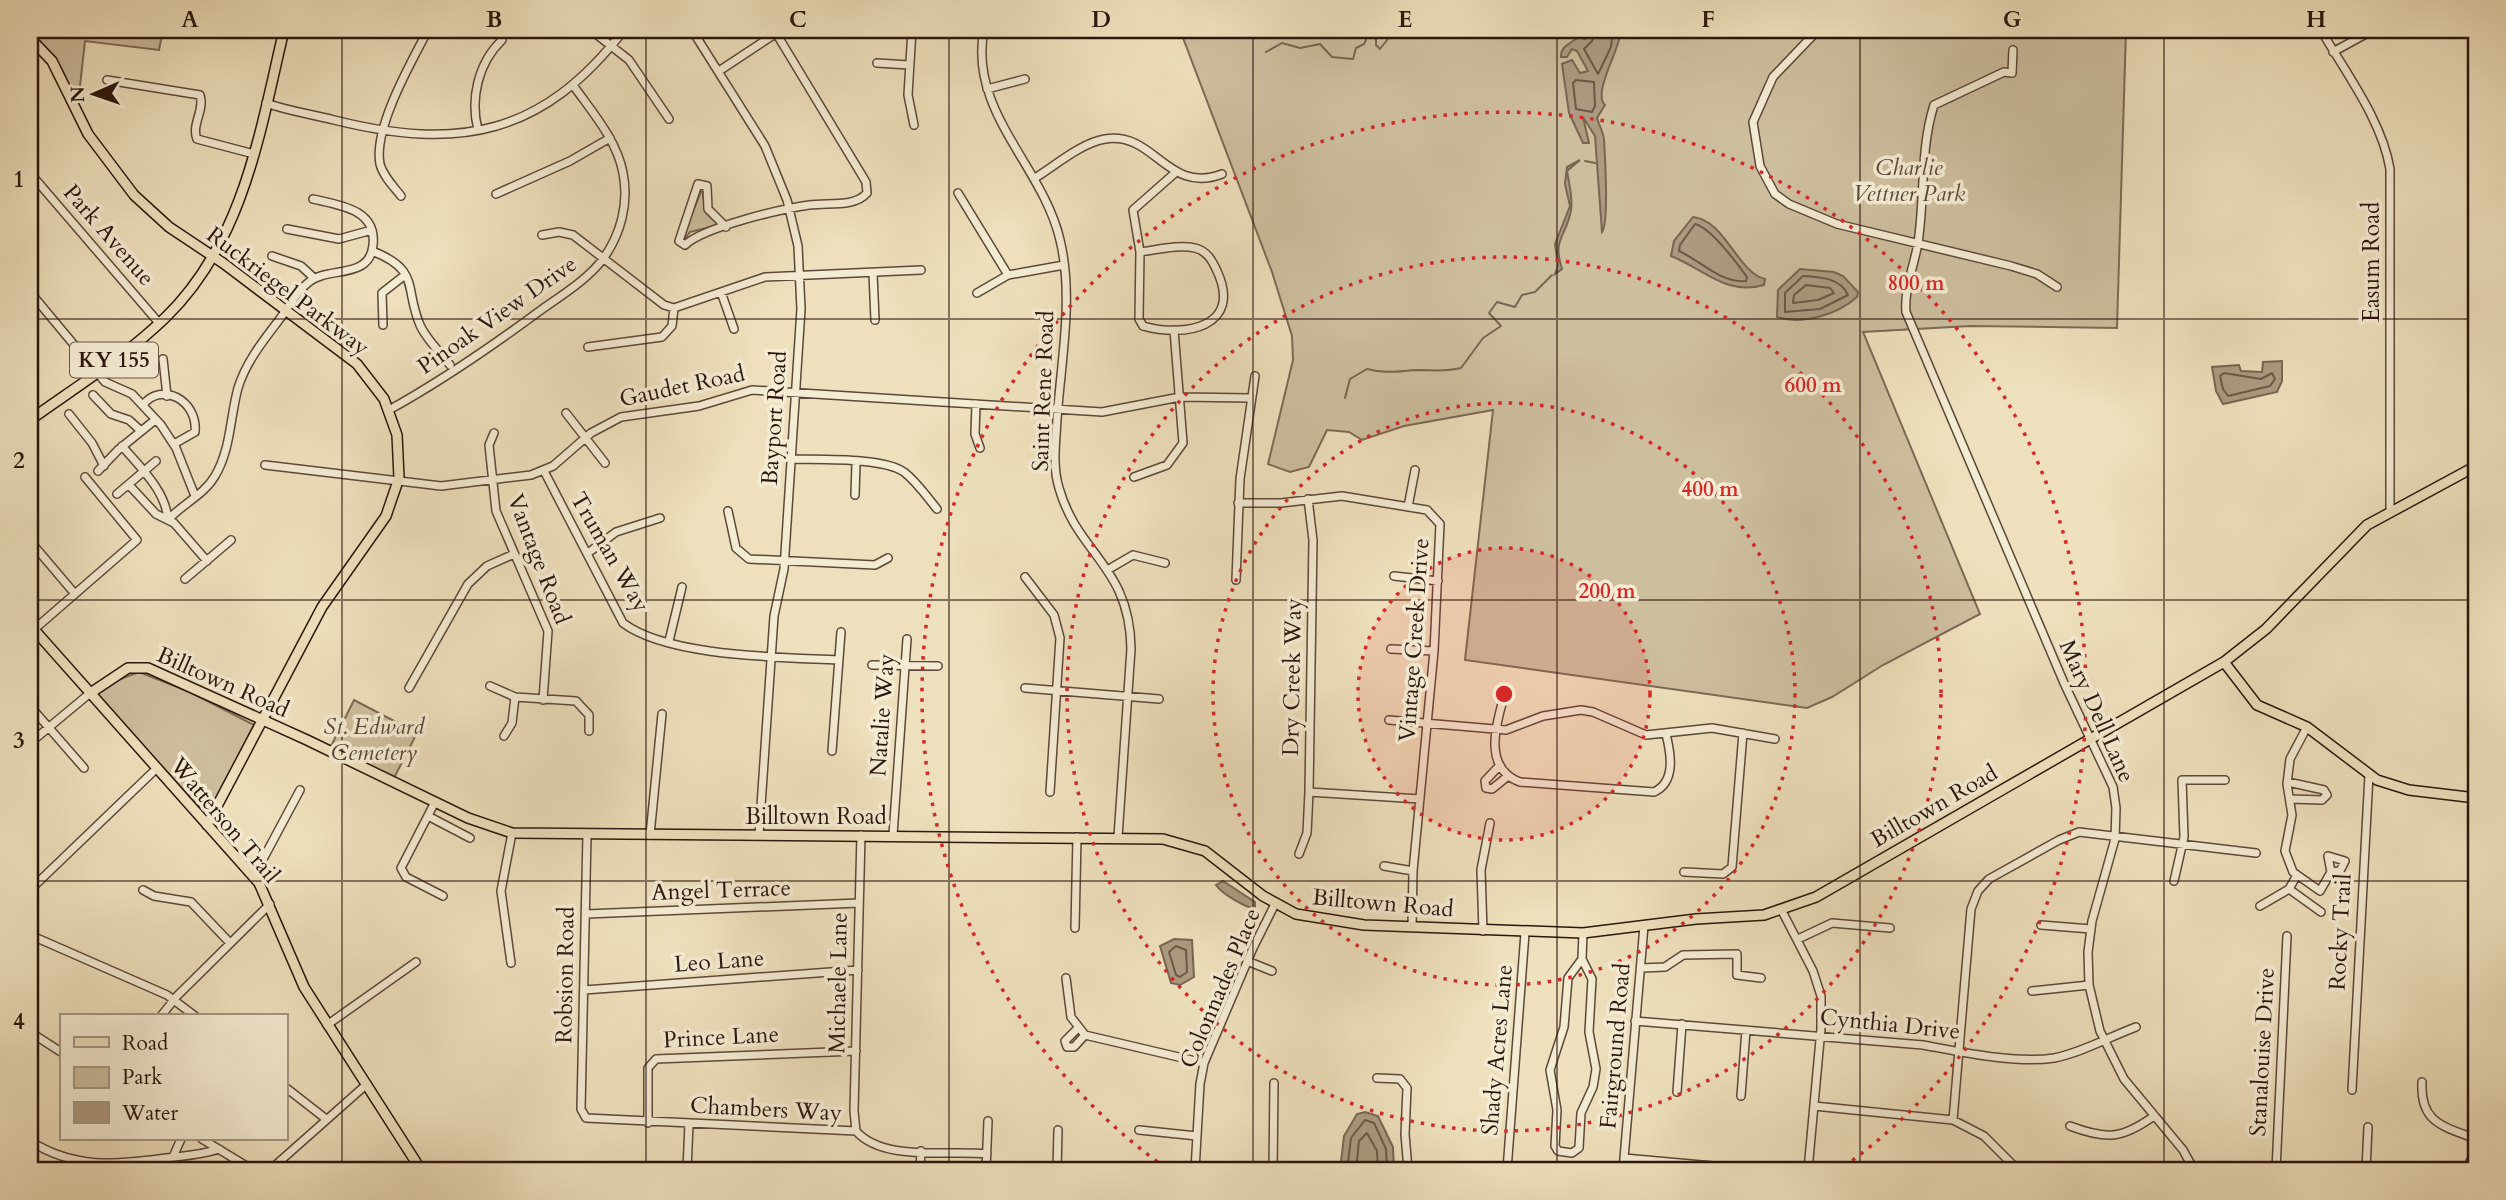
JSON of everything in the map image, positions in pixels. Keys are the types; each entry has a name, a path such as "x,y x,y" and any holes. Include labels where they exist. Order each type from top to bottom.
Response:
{"main road":[{"name":"KY 155","path":"31,417 98,371 159,323 190,291 214,257 235,214 254,154 284,30"},
{"name":"Ruckriegel Parkway","path":"30,38 56,68 88,134 116,177 169,227 214,257 357,364 375,384 389,410 399,450 398,482 386,516 322,607 207,825"},
{"name":"Billtown Road","path":"89,694 125,670 141,666 264,719 488,827 512,833 1163,839 1200,848 1275,904 1296,914 1326,921 1412,928 1583,933 1782,911 1815,897 2224,662 2266,629 2359,533 2389,511 2476,466"},
{"name":"Watterson Trail","path":"31,630 254,876 270,904 299,978 421,1170"},
{"path":"2224,662 2256,705 2307,727 2369,775 2409,790 2476,798"}],"street":[{"path":"401,196 381,166 385,132 396,92 428,30"},
{"path":"591,30 636,68 669,119"},
{"path":"266,103 385,132 425,136 478,130 529,112 573,85 624,30"},
{"name":"Bayport Road","path":"692,30 765,145 789,208 801,276 785,562 775,611 759,835"},
{"path":"912,30 908,95 914,125"},
{"name":"Saint Rene Road","path":"984,30 982,52 987,89 997,117 1035,178 1056,224 1064,265 1066,300 1055,455 1058,485 1070,516 1121,590 1129,618 1118,837"},
{"path":"1818,30 1773,77 1756,109 1753,137 1765,176 1775,194 1814,215 1852,228 2011,266 2037,274 2057,287"},
{"name":"Easum Road","path":"2320,30 2380,136 2390,169 2389,511"},
{"path":"2333,52 2373,30"},
{"path":"719,71 779,32 867,188 866,195 853,202 789,208 726,227 695,236 685,245 679,241 698,184 707,186 708,209 726,227"},
{"path":"478,130 474,109 476,89 492,51 502,40"},
{"path":"1918,242 1928,124 1934,105 2004,72 2012,73 2013,50"},
{"path":"877,63 909,65"},
{"path":"987,89 1025,79"},
{"path":"107,80 200,96 202,99 195,132 197,139 254,154"},
{"name":"Pinoak View Drive","path":"389,410 451,376 571,288 603,258 619,229 625,193 620,160 610,138 573,85"},
{"path":"496,194 570,161 610,138"},
{"path":"1035,178 1094,142 1113,138 1135,142 1175,173 1198,179 1222,174"},
{"name":"Park Avenue","path":"30,173 159,323"},
{"path":"1143,326 1139,319 1140,252 1134,209 1175,173"},
{"path":"958,193 1008,275"},
{"path":"168,520 210,483 218,469 227,446 244,372 286,311 314,278 351,271 364,263 372,251 372,230 359,212 313,199"},
{"path":"286,229 339,239 372,230"},
{"path":"542,235 569,233 664,304 674,308 765,276 921,270"},
{"name":"Mary Dell Lane","path":"1918,242 1906,303 1908,319 1929,373 2113,787 2115,835 2091,929 2089,985 2103,1039 2124,1079 2183,1150 2194,1170"},
{"path":"1140,252 1197,249 1209,257 1219,276 1223,299 1213,320 1198,329 1174,330 1143,326"},
{"path":"372,251 393,261 405,275 411,285 421,327 450,365"},
{"path":"272,256 301,265 314,278"},
{"path":"977,293 1008,275 1064,265"},
{"path":"873,273 875,320"},
{"path":"383,325 382,293 405,275"},
{"path":"30,292 109,386 132,394 143,405 174,444 195,496"},
{"path":"721,292 734,329"},
{"path":"589,347 662,337 671,326 674,308"},
{"path":"1136,336 1143,326"},
{"path":"1134,477 1167,465 1181,448 1183,438 1174,330"},
{"path":"163,359 167,397"},
{"path":"1236,580 1238,503 1255,376"},
{"name":"Gaudet Road","path":"265,465 441,486 491,481 544,471 601,427 628,415 699,405 752,390 1111,412 1180,397 1251,398"},
{"path":"93,396 111,414 129,420 141,431"},
{"path":"143,405 150,397 184,399 196,428 193,435 174,444"},
{"path":"976,404 975,434 980,448"},
{"path":"566,413 605,463"},
{"path":"69,414 92,443 101,469 122,446 155,420"},
{"name":"Vantage Road","path":"494,433 489,446 496,511 548,631 543,700"},
{"path":"122,446 144,472 167,509 168,520"},
{"path":"791,459 888,465 900,470 937,509"},
{"path":"117,495 156,461"},
{"path":"855,495 856,463"},
{"path":"1408,507 1415,470"},
{"name":"Truman Way","path":"544,471 567,520 588,553 624,623 638,634 707,651 838,660"},
{"path":"31,630 137,540 85,477"},
{"path":"130,485 156,514 168,520 206,561"},
{"name":"Vintage Creek Drive","path":"1238,503 1340,496 1431,512 1440,524 1429,723 1413,871 1412,928"},
{"name":"Dry Creek Way","path":"1299,854 1307,833 1313,540 1308,499"},
{"path":"728,511 735,545 741,555 749,559 875,565 888,558"},
{"path":"588,553 617,531 660,518"},
{"path":"185,579 230,540"},
{"path":"30,541 75,594"},
{"path":"409,688 468,584 487,566 514,554"},
{"path":"1109,569 1136,555 1165,563"},
{"path":"1394,576 1438,581"},
{"path":"1025,577 1049,607 1059,629 1050,792"},
{"path":"669,641 682,587"},
{"path":"832,751 841,632"},
{"name":"Natalie Way","path":"893,835 907,639"},
{"path":"1391,649 1434,652"},
{"path":"872,665 937,666"},
{"path":"490,686 515,698 576,701 589,715 589,731"},
{"path":"1025,688 1159,699"},
{"path":"30,743 89,694"},
{"path":"504,736 512,723 515,698"},
{"path":"1503,700 1495,730 1494,747 1500,765 1508,776 1520,782 1654,792 1664,786 1670,774 1666,734"},
{"path":"30,706 84,768"},
{"path":"1389,720 1506,730 1563,711 1581,710 1646,735 1712,728 1775,739"},
{"path":"650,835 662,714"},
{"path":"2307,727 2294,747 2288,782 2292,815 2285,851 2288,864 2297,875 2319,891"},
{"path":"1684,872 1723,874 1732,867 1743,733"},
{"path":"1500,765 1485,781 1486,788 1492,789 1508,776"},
{"path":"30,890 157,768"},
{"name":"Rocky Trail","path":"2352,1090 2369,775"},
{"path":"2174,881 2183,843 2182,780 2225,780"},
{"path":"2288,782 2324,790 2327,795 2322,800 2290,799"},
{"path":"254,876 300,790"},
{"path":"1308,792 1420,799"},
{"path":"435,802 401,870 406,877 443,896"},
{"path":"428,816 470,838"},
{"path":"1483,931 1481,870 1490,823"},
{"path":"1953,1121 1971,909 1978,891 1989,879 2069,835 2085,831 2256,853"},
{"path":"511,963 501,891 512,833"},
{"name":"Robsion Road","path":"582,1115 587,835"},
{"name":"Michaele Lane","path":"856,1132 861,835"},
{"path":"1075,928 1077,837"},
{"path":"1384,866 1413,871"},
{"path":"2310,904 2331,872"},
{"path":"2260,905 2289,888 2297,875"},
{"path":"2289,888 2320,912"},
{"path":"142,890 154,896 185,900 194,904 230,943"},
{"name":"Angel Terrace","path":"586,914 859,903"},
{"path":"163,1014 174,999 270,904"},
{"name":"Colonnades Place","path":"1195,1170 1204,1063 1247,961 1275,904"},
{"path":"1782,911 1798,939 1819,987 1820,1036 1808,1170"},
{"path":"1798,939 1832,923 1891,928"},
{"path":"2041,925 2091,929"},
{"name":"Fairground Road","path":"1623,1170 1644,926"},
{"name":"Shady Acres Lane","path":"1507,1170 1525,933"},
{"path":"1582,959 1568,978 1564,1027 1550,1070 1557,1110 1555,1146 1561,1152 1575,1152 1579,1148 1581,1114 1595,1077 1595,1060 1589,1031 1592,979 1582,959 1583,933"},
{"path":"30,935 174,999 193,1014"},
{"name":"Stanalouise Drive","path":"2276,1170 2287,936"},
{"path":"1642,968 1665,967 1683,956 1737,954 1737,975 1761,978"},
{"path":"1247,961 1272,971"},
{"path":"327,1025 416,962"},
{"name":"Leo Lane","path":"584,990 858,970"},
{"path":"1066,978 1069,1012 1077,1029 1085,1035 1204,1063"},
{"path":"2032,991 2089,985"},
{"name":"Cynthia Drive","path":"1635,1021 2046,1058 2136,1027"},
{"path":"1677,1092 1682,1024"},
{"path":"1077,1029 1065,1041 1067,1047 1074,1047 1085,1035"},
{"path":"1741,1096 1746,1030"},
{"path":"30,1032 60,1051"},
{"name":"Prince Lane","path":"648,1123 648,1071 650,1063 656,1059 856,1051"},
{"path":"1377,1078 1400,1079 1407,1088 1405,1134 1408,1170"},
{"path":"2422,1082 2422,1101 2430,1117 2476,1139"},
{"path":"1273,1170 1274,1083"},
{"path":"270,1170 367,1084"},
{"path":"287,1089 326,1119"},
{"path":"1814,1107 1953,1121 1984,1136 2018,1170"},
{"name":"Chambers Way","path":"582,1115 591,1120 856,1132 880,1147 987,1154"},
{"path":"2070,1126 2115,1136 2128,1133 2154,1116"},
{"path":"986,1170 988,1121"},
{"path":"687,1170 689,1124"},
{"path":"2366,1170 2368,1127"},
{"path":"1057,1170 1058,1130"},
{"path":"1139,1130 1197,1136"},
{"path":"173,1157 181,1140"},
{"path":"203,1140 253,1170"},
{"path":"30,1141 59,1157 91,1164 119,1165 219,1149"},
{"path":"2466,1170 2476,1149"},
{"path":"920,1170 921,1151"},
{"path":"1624,1158 1758,1170"}],"green space":[{"path":"30,30 163,30 159,50 85,41 78,104 60,66"},
{"name":"Charlie Vettner Park","path":"1180,30 2126,30 2117,328 1970,326 1863,332 1980,614 1883,665 1832,697 1807,708 1465,660 1493,410 1404,426 1362,440 1349,432 1327,430 1309,467 1290,472 1268,464 1293,360 1292,336 1272,272"},
{"path":"702,189 706,213 719,225 690,232 684,240 682,238"},
{"path":"139,672 190,692 254,725 209,813 201,809 96,695 118,680"},
{"name":"St. Edward Cemetery","path":"354,700 417,733 394,778 331,746"}],"water":[{"path":"1589,30 1621,30 1604,81 1602,99 1605,105 1597,118 1603,136 1605,159 1606,203 1602,232 1595,136 1583,117 1589,143 1583,143 1569,113 1562,64 1572,60 1580,73 1588,71 1577,51 1572,49 1567,57 1561,57 1564,48 1578,37 1585,39"},
{"path":"1580,160 1567,171 1571,206 1558,251 1562,269 1555,274 1558,266 1555,244 1570,206 1565,184 1567,167"},
{"path":"1693,217 1714,227 1747,267 1755,275 1765,279 1764,285 1738,287 1727,284 1671,256 1674,241"},
{"path":"1800,269 1834,272 1843,276 1858,292 1857,297 1840,309 1819,317 1797,320 1777,317 1778,290"},
{"path":"2282,361 2282,381 2277,392 2223,404 2216,391 2212,367 2239,365 2241,371 2262,372 2263,362"},
{"path":"1223,881 1255,902 1255,909 1223,892 1216,885"},
{"path":"1174,939 1192,940 1194,977 1180,985 1171,983 1160,946"},
{"path":"1365,1112 1378,1116 1393,1147 1394,1170 1340,1170 1344,1136 1357,1114"}],"waterway":[{"path":"1266,52 1282,43 1300,48 1320,44 1332,57 1353,59 1356,48 1364,44 1369,33 1376,32 1376,45 1380,49 1395,30"},
{"path":"1402,30 1407,35 1418,30"},
{"path":"1433,30 1439,30"},
{"path":"1585,161 1595,163"},
{"path":"1345,398 1350,379 1367,369 1392,372 1461,368 1483,338 1501,326 1489,313 1497,302 1515,307 1522,295 1535,292 1552,275"}]}
